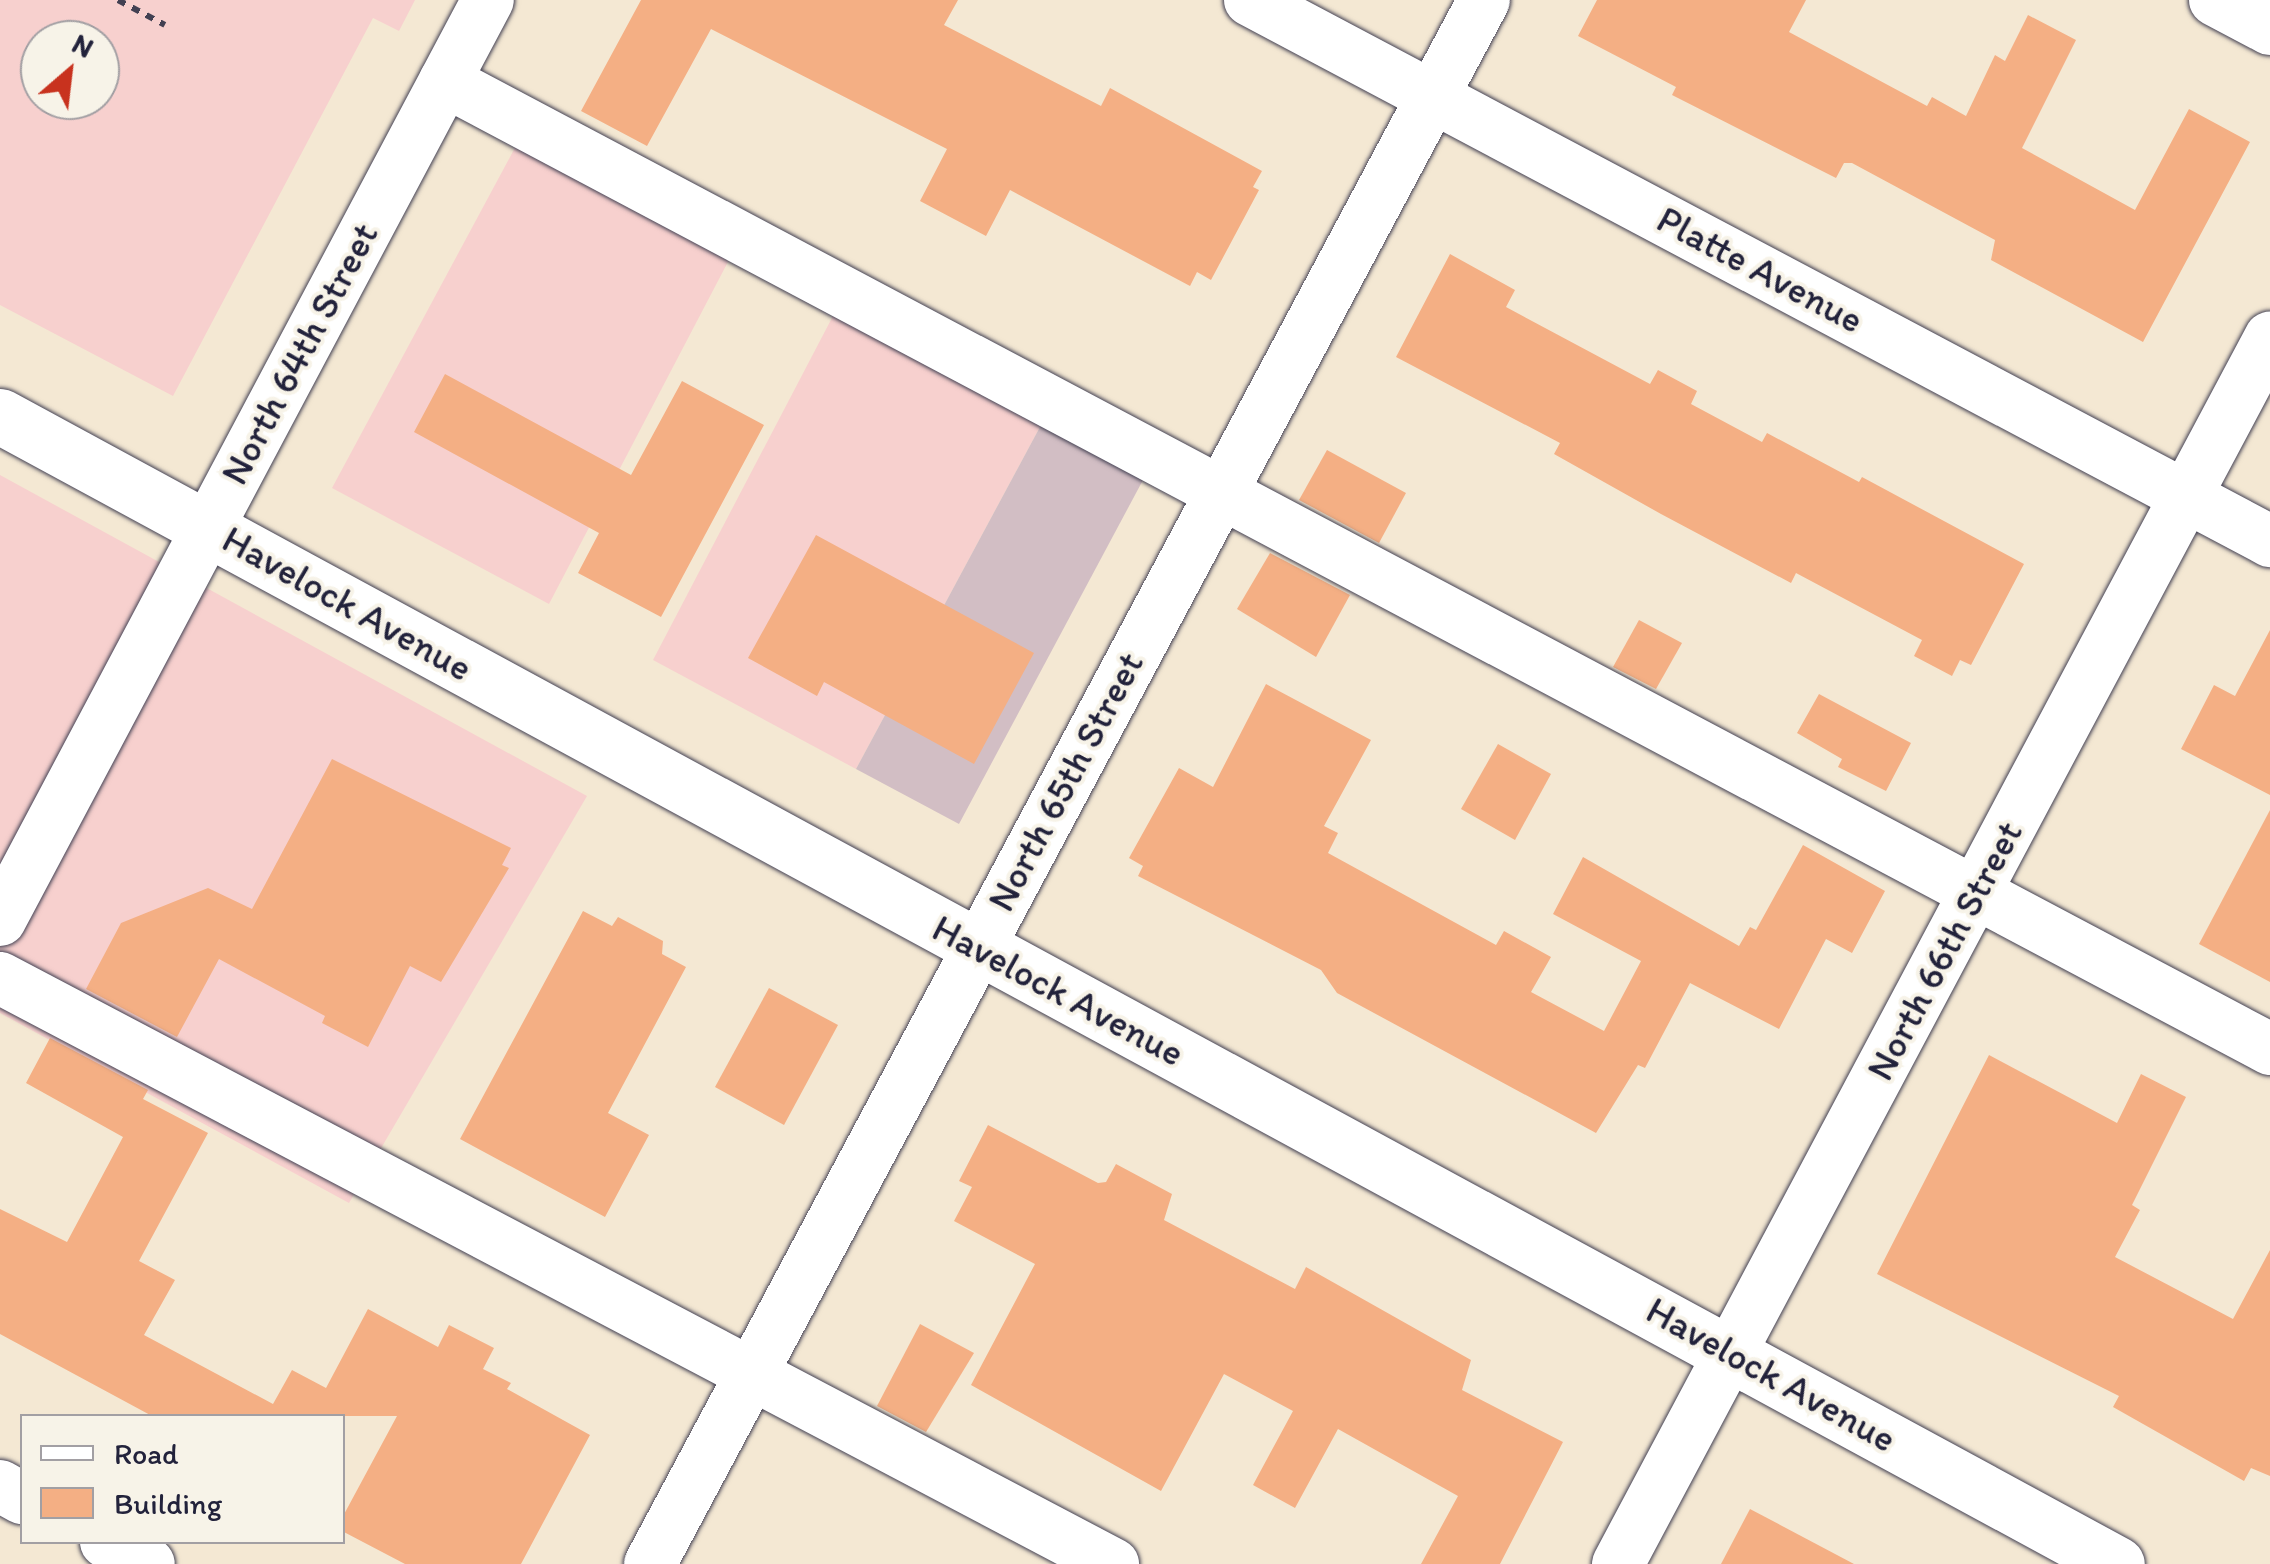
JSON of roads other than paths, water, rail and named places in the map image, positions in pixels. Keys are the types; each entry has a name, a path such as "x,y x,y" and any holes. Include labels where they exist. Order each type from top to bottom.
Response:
{"main road":[{"name":"Havelock Avenue","path":"0,416 2118,1564"}],"street":[{"name":"North 64th Street","path":"0,920 488,0"},
{"name":"Platte Avenue","path":"1250,0 2270,542"},
{"name":"North 65th Street","path":"650,1564 1484,0"},
{"path":"2215,0 2270,30"},
{"path":"445,81 2270,1050"},
{"name":"North 66th Street","path":"1618,1564 2270,338"},
{"path":"0,978 1112,1564"},
{"path":"110,1544 149,1564"}]}
